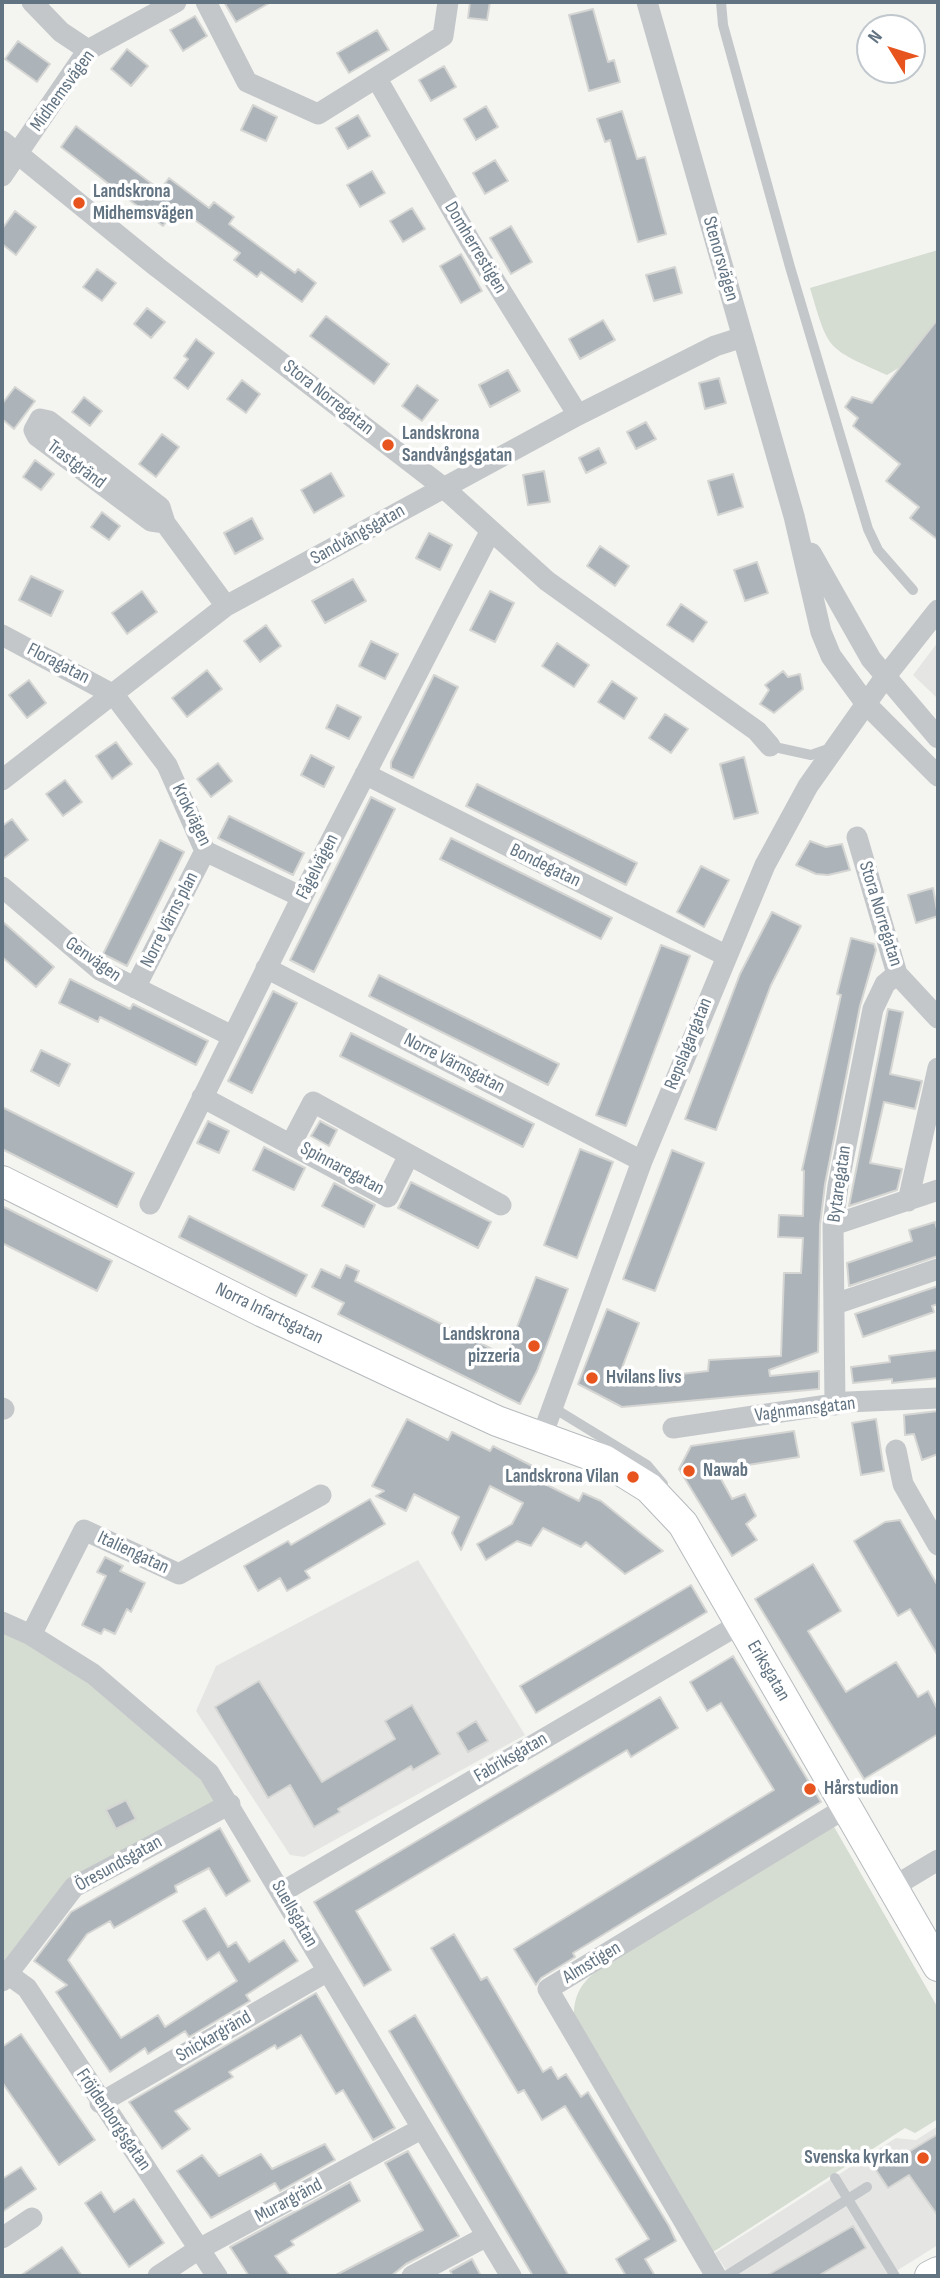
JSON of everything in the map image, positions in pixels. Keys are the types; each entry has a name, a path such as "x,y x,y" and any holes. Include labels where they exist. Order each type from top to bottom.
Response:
{"street":[{"path":"32,2 61,32 88,50"},
{"name":"Midhemsvägen","path":"2,176 10,147 88,50 176,2"},
{"path":"206,2 247,82 318,114 443,36 448,2"},
{"name":"Stenorsvägen","path":"647,2 794,516 821,632 831,656 866,704 938,776"},
{"name":"Domherrestigen","path":"377,79 470,241 578,415"},
{"name":"Stora Norregatan","path":"10,147 158,267 444,488 490,531 590,615 757,732 770,746"},
{"name":"Sandvångsgatan","path":"2,780 226,606 578,415 715,346 743,337"},
{"name":"Trastgränd","path":"40,419 49,421 160,507 165,523 151,522 37,436 34,430 36,424 40,419"},
{"name":"Stenorsvägen","path":"794,516 844,615 885,677 938,738"},
{"path":"165,523 226,606"},
{"name":"Fågelvägen","path":"150,1204 266,968 490,531"},
{"name":"Repslagargatan","path":"542,1436 642,1161 765,865 808,786 885,677 938,610"},
{"name":"Floragatan","path":"2,635 114,695"},
{"name":"Krokvägen","path":"114,695 167,765 205,851 302,897"},
{"name":"Bondegatan","path":"365,775 725,956"},
{"name":"Stora Norregatan","path":"857,837 897,974 938,1018"},
{"name":"Norre Värns plan","path":"135,988 205,851"},
{"name":"Genvägen","path":"2,887 100,970 232,1036"},
{"name":"Norre Värnsgatan","path":"266,968 642,1161"},
{"name":"Bytaregatan","path":"835,1405 833,1225 838,1186 873,1009 885,984 897,974"},
{"path":"908,1201 938,1068"},
{"name":"Spinnaregatan","path":"202,1097 292,1142 388,1196 409,1155"},
{"name":"Spinnaregatan","path":"292,1142 313,1102 501,1205"},
{"name":"Norra Infartsgatan","path":"2,1181 275,1317 497,1421 542,1436"},
{"path":"833,1225 938,1190"},
{"path":"835,1304 938,1269"},
{"name":"Vagnmansgatan","path":"673,1428 835,1405 938,1398"},
{"name":"Eriksgatan","path":"542,1436 604,1460 633,1477 649,1488 683,1524 938,1966"},
{"path":"897,1450 903,1484 938,1545"},
{"name":"Italiengatan","path":"32,1635 84,1530 178,1574 321,1496"},
{"name":"Suellsgatan","path":"2,1622 32,1635 93,1674 169,1735 209,1773 511,2276"},
{"name":"Fabriksgatan","path":"282,1892 740,1624"},
{"name":"Öresundsgatan","path":"4,1974 74,1887 230,1804"},
{"name":"Almstigen","path":"716,2276 548,1989 848,1807"},
{"path":"892,1886 938,1860"},
{"name":"Snickargränd","path":"100,2103 328,1971"},
{"name":"Fröjdenborgsgatan","path":"4,1974 27,1988 100,2103 217,2276"},
{"name":"Murargränd","path":"158,2276 199,2249 421,2129"},
{"path":"2,2238 32,2218"},
{"path":"412,2276 487,2236"},
{"path":"930,2276 938,2272"}],"lane":[{"path":"721,2 723,24 790,267 868,529 878,551 913,590"},
{"path":"770,746 811,755 837,745"},
{"path":"552,1407 647,1465 663,1484 683,1524"},
{"path":"835,2178 895,2276"},
{"path":"726,2276 867,2187"}],"shaded area":[{"path":"938,250 938,335 930,329 900,367 887,375 840,352 832,345 821,324 810,288"},
{"path":"938,642 938,699 913,675"},
{"path":"418,1560 525,1735 304,1857 290,1855 196,1711 216,1666"},
{"path":"2,1622 31,1635 230,1804 93,1875 2,1970"},
{"path":"833,1825 938,2008 938,2119 915,2133 905,2128 713,2252 574,2021 576,1998 582,1986 598,1970"},
{"path":"938,2126 938,2245 898,2270 885,2276 730,2276 715,2253 896,2138 916,2140"}],"building":[{"path":"224,2 271,2 236,22"},
{"path":"470,2 490,2 487,20 468,18"},
{"path":"593,9 608,62 614,60 620,82 589,91 569,15"},
{"path":"195,16 207,36 183,51 170,30"},
{"path":"377,30 389,50 349,73 337,53"},
{"path":"18,41 50,64 37,82 5,59"},
{"path":"127,49 148,66 131,86 111,69"},
{"path":"444,66 456,87 431,101 419,80"},
{"path":"253,105 277,117 266,141 241,130"},
{"path":"486,106 498,127 476,140 464,119"},
{"path":"622,111 637,159 645,157 666,234 638,242 610,140 605,142 597,119"},
{"path":"358,115 370,136 348,149 336,128"},
{"path":"76,126 160,190 169,178 209,208 214,202 234,217 229,224 295,273 298,269 316,283 302,302 261,272 257,277 234,260 240,253 177,207 163,226 61,147"},
{"path":"495,160 508,181 485,194 473,173"},
{"path":"372,171 385,193 360,207 347,185"},
{"path":"412,208 425,229 403,242 390,221"},
{"path":"15,211 36,227 16,255 2,244 2,229"},
{"path":"511,226 532,262 511,274 490,238"},
{"path":"461,254 482,291 461,303 440,266"},
{"path":"675,267 682,293 654,301 646,275"},
{"path":"97,269 116,283 102,301 83,287"},
{"path":"147,308 165,322 151,338 134,324"},
{"path":"326,316 389,364 374,384 310,336"},
{"path":"938,319 938,540 910,518 919,507 886,481 900,464 853,426 858,418 845,407 852,397 872,403"},
{"path":"603,320 615,340 580,359 569,339"},
{"path":"196,339 214,353 188,389 174,378 188,359 184,356"},
{"path":"508,370 520,391 490,407 479,385"},
{"path":"719,378 726,403 705,409 699,383"},
{"path":"242,380 260,394 246,413 227,399"},
{"path":"417,385 438,400 422,421 402,406"},
{"path":"15,387 35,401 14,429 2,419 2,404"},
{"path":"84,397 102,411 90,426 72,412"},
{"path":"646,422 656,439 636,449 627,432"},
{"path":"162,434 179,447 156,477 139,464"},
{"path":"599,448 606,463 586,473 579,458"},
{"path":"35,460 54,474 41,490 23,477"},
{"path":"544,471 550,502 528,505 523,475"},
{"path":"331,473 344,496 314,513 301,490"},
{"path":"733,474 743,507 718,515 708,481"},
{"path":"102,512 120,526 109,540 91,527"},
{"path":"252,518 263,539 235,554 224,533"},
{"path":"429,533 452,545 440,570 416,558"},
{"path":"600,546 629,566 615,586 587,566"},
{"path":"757,562 768,593 745,601 734,570"},
{"path":"31,576 63,591 51,616 19,600"},
{"path":"353,579 366,601 325,623 312,601"},
{"path":"142,591 157,612 127,634 112,613"},
{"path":"490,591 514,603 495,642 470,630"},
{"path":"681,604 707,622 693,642 667,625"},
{"path":"266,625 281,646 260,662 244,641"},
{"path":"371,641 398,654 385,679 359,666"},
{"path":"557,643 589,665 574,687 542,666"},
{"path":"207,670 222,689 187,717 172,698"},
{"path":"783,671 788,677 800,674 803,689 774,713 760,704 769,690 765,685"},
{"path":"434,675 458,687 413,778 391,768 391,762"},
{"path":"29,680 46,703 27,718 9,695"},
{"path":"612,681 637,698 624,719 598,702"},
{"path":"337,705 361,717 349,739 326,728"},
{"path":"665,714 688,729 671,753 649,738"},
{"path":"116,742 132,764 112,779 96,756"},
{"path":"311,755 334,767 324,787 301,775"},
{"path":"744,757 758,813 734,819 720,764"},
{"path":"218,763 232,781 211,797 197,779"},
{"path":"65,780 82,802 63,816 46,794"},
{"path":"477,784 637,863 626,885 466,806"},
{"path":"371,797 395,809 314,972 290,960"},
{"path":"229,816 304,853 293,875 218,838"},
{"path":"12,819 28,840 2,860 2,826"},
{"path":"451,838 612,918 601,939 440,859"},
{"path":"160,840 184,852 127,966 103,954"},
{"path":"810,841 826,847 842,844 850,870 828,875 816,874 796,865"},
{"path":"701,866 729,880 704,927 677,912"},
{"path":"933,888 938,916 916,923 908,895"},
{"path":"772,912 801,926 771,985 716,1130 685,1119 740,974"},
{"path":"2,921 54,967 36,987 2,957"},
{"path":"851,938 874,944 876,950 860,1006 825,1184 820,1225 818,1352 769,1370 770,1376 819,1371 819,1389 622,1407 578,1384 607,1309 639,1323 617,1381 708,1371 709,1360 781,1356 784,1273 801,1273 803,1238 778,1237 779,1215 803,1216 802,1170 841,995 837,994"},
{"path":"661,945 690,956 626,1126 596,1115"},
{"path":"379,975 559,1064 548,1085 369,996"},
{"path":"70,979 130,1009 133,1004 208,1041 196,1065 100,1017 98,1022 59,1003"},
{"path":"273,991 297,1003 252,1093 228,1081"},
{"path":"888,1009 903,1012 890,1074 922,1081 915,1109 884,1102 870,1163 902,1169 897,1190 849,1206"},
{"path":"351,1033 534,1124 523,1147 340,1056"},
{"path":"41,1050 70,1064 59,1086 31,1071"},
{"path":"2,1107 134,1173 117,1207 2,1149"},
{"path":"208,1121 229,1131 219,1153 197,1143"},
{"path":"320,1121 337,1130 329,1146 311,1136"},
{"path":"264,1147 305,1168 294,1190 253,1170"},
{"path":"580,1149 613,1162 577,1258 544,1245"},
{"path":"672,1150 704,1163 655,1291 623,1279"},
{"path":"411,1182 491,1222 478,1248 398,1208"},
{"path":"334,1183 375,1205 364,1227 322,1206"},
{"path":"2,1206 112,1261 97,1291 2,1243"},
{"path":"189,1216 307,1275 296,1296 179,1237"},
{"path":"935,1222 938,1256 849,1286 847,1263 912,1241 909,1230"},
{"path":"346,1265 359,1271 355,1281 506,1356 536,1277 568,1289 537,1371 520,1404 338,1314 344,1303 312,1287 321,1269 340,1278"},
{"path":"938,1286 938,1304 932,1306 934,1312 863,1337 855,1314"},
{"path":"938,1350 938,1378 892,1383 892,1379 853,1383 851,1367 890,1362 889,1356"},
{"path":"938,1411 938,1454 922,1460 914,1434 905,1435 904,1415"},
{"path":"407,1419 448,1440 452,1432 490,1451 493,1446 548,1474 545,1484 579,1501 583,1493 601,1501 663,1551 625,1574 586,1542 581,1547 543,1528 531,1546 517,1541 486,1560 477,1544 512,1524 523,1503 490,1486 461,1550 452,1533 459,1517 414,1494 406,1511 376,1496 384,1491 372,1486"},
{"path":"876,1419 884,1471 861,1475 852,1423"},
{"path":"794,1431 799,1457 716,1470 732,1499 745,1494 756,1516 746,1524 757,1540 732,1556 679,1469 691,1446"},
{"path":"370,1499 385,1524 305,1571 310,1578 287,1591 280,1578 258,1591 244,1566 288,1541 291,1545"},
{"path":"900,1520 938,1586 938,1656 910,1609 898,1616 854,1541 885,1522"},
{"path":"105,1557 123,1566 120,1571 145,1583 131,1612 127,1609 115,1634 104,1629 101,1634 82,1625 106,1576 97,1572"},
{"path":"813,1564 841,1611 808,1631 846,1692 896,1662 918,1697 928,1691 938,1710 938,1734 864,1779 755,1599"},
{"path":"691,1585 707,1612 536,1713 520,1686"},
{"path":"733,1656 821,1802 573,1953 575,1957 541,1978 536,1985 514,1949 774,1790 721,1703 707,1711 690,1682"},
{"path":"259,1681 322,1782 395,1739 385,1721 412,1705 440,1754 413,1770 411,1766 338,1809 340,1812 314,1827 290,1785 268,1798 215,1707"},
{"path":"660,1697 678,1728 631,1757 627,1750 356,1911 391,1970 364,1986 314,1902"},
{"path":"476,1721 488,1741 468,1752 457,1733"},
{"path":"126,1800 136,1819 116,1829 106,1810"},
{"path":"220,1828 250,1881 226,1896 209,1868 175,1886 177,1892 114,1928 110,1921 87,1934 68,1960 121,2038 158,2015 165,2027 237,1981 219,1952 207,1960 183,1921 205,1908 228,1947 236,1942 249,1962 284,1940 298,1961 246,1995 250,2001 189,2037 185,2031 148,2054 145,2048 110,2072 56,1992 67,1985 34,1961 71,1912"},
{"path":"454,1934 481,1980 487,1977 543,2072 551,2067 558,2079 566,2074 581,2097 588,2092 669,2226 676,2241 645,2259 655,2276 626,2276 616,2259 649,2239 565,2106 542,2120 524,2090 518,2093 431,1948"},
{"path":"316,1993 395,2128 373,2140 343,2090 336,2094 301,2035 277,2049 275,2045 229,2072 233,2077 175,2111 190,2129 162,2149 129,2102"},
{"path":"415,2015 569,2276 533,2276 389,2031"},
{"path":"21,2034 95,2140 59,2165 2,2082 2,2047"},
{"path":"938,2134 938,2216 909,2175 888,2188 872,2164 892,2151 897,2159"},
{"path":"325,2144 335,2160 280,2191 275,2183 211,2218 177,2171 202,2155 219,2176 261,2154 272,2169"},
{"path":"408,2151 459,2236 406,2264 391,2276 334,2276 423,2230 385,2163"},
{"path":"21,2167 36,2189 2,2212 2,2179"},
{"path":"350,2182 360,2201 291,2241 294,2245 275,2256 290,2276 249,2276 230,2247"},
{"path":"101,2192 114,2212 134,2199 164,2243 129,2267 85,2203"},
{"path":"853,2226 866,2248 818,2276 766,2276"},
{"path":"62,2247 82,2276 20,2276"},
{"path":"472,2259 481,2276 453,2276 450,2271"}],"place":[{"name":"Landskrona Midhemsvägen","path":"79,203"},
{"name":"Landskrona Sandvångsgatan","path":"388,445"},
{"name":"Landskrona pizzeria","path":"534,1346"},
{"name":"Hvilans livs","path":"592,1378"},
{"name":"Nawab","path":"689,1471"},
{"name":"Landskrona Vilan","path":"633,1477"},
{"name":"Hårstudion","path":"810,1789"},
{"name":"Svenska kyrkan","path":"923,2158"}]}
